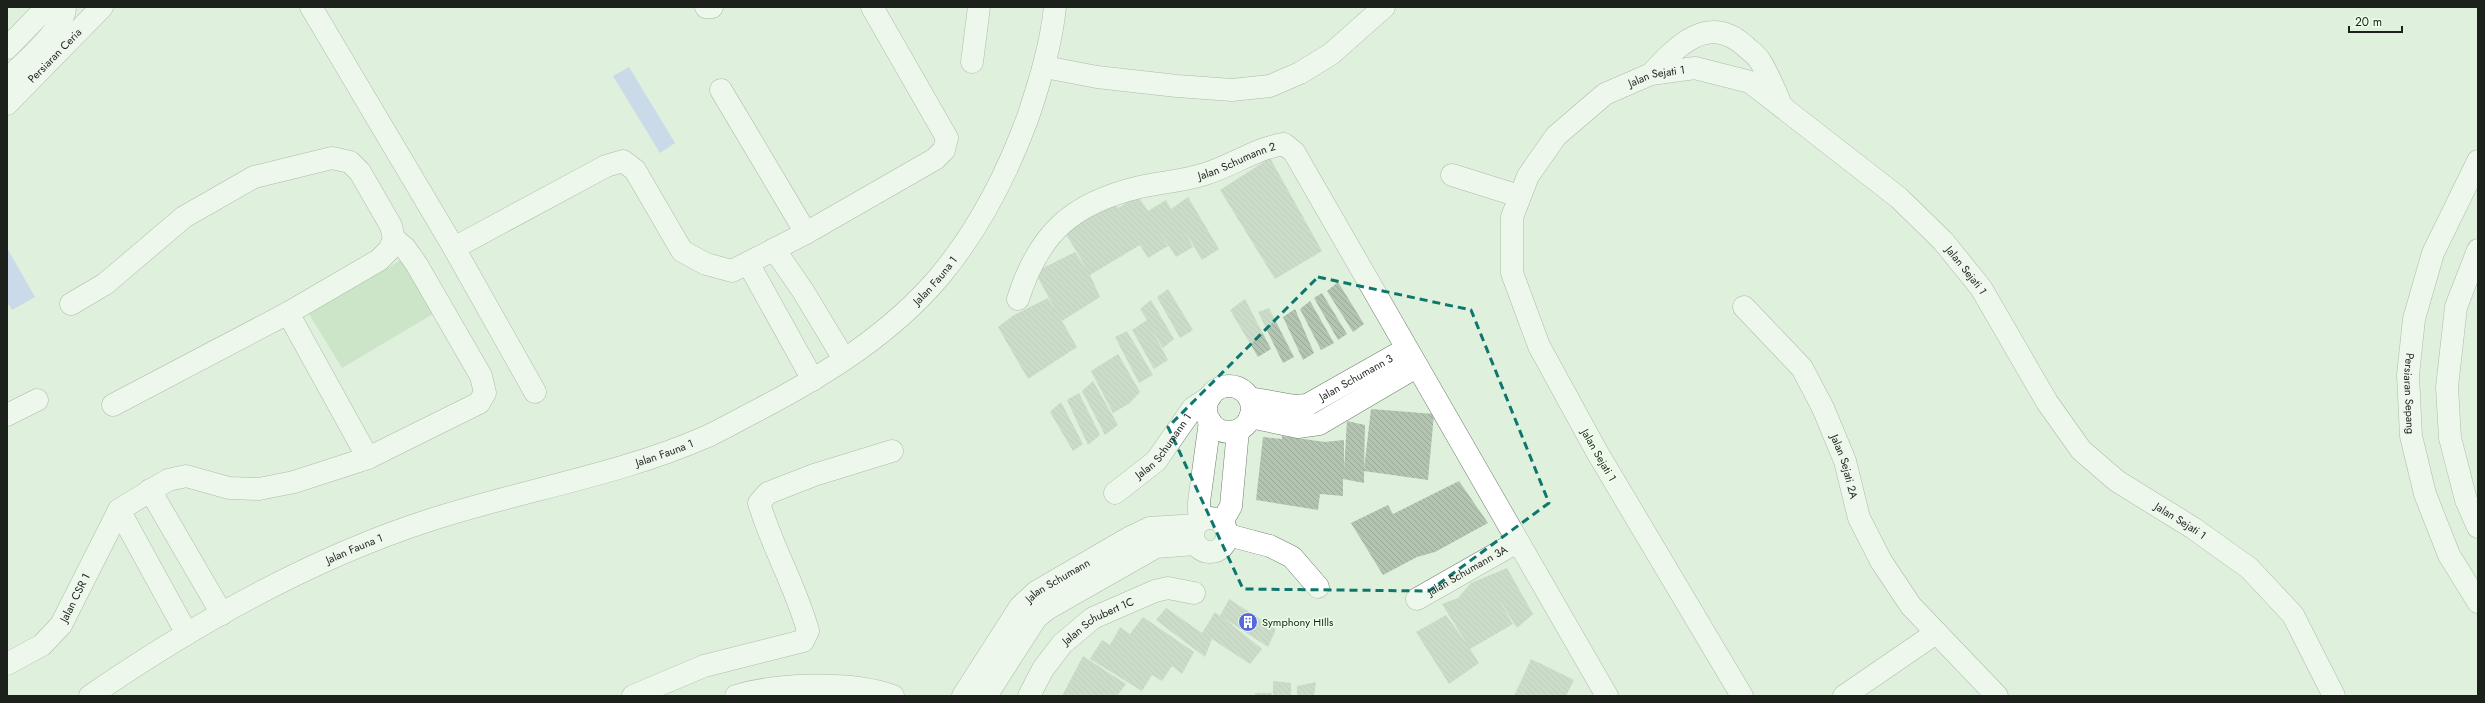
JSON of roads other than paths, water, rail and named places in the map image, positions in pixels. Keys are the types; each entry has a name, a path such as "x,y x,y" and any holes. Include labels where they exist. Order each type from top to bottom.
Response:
{"street":[{"name":"Persiaran Ceria","path":"7,104 102,7"},
{"path":"311,7 454,248 534,392"},
{"path":"706,7 712,7"},
{"path":"454,248 606,166 623,161 635,170 682,251 706,264 732,271 806,233 935,159 944,150 947,138 872,7"},
{"path":"972,62 979,7"},
{"name":"Jalan Fauna 1","path":"90,696 187,634 222,614 338,556 429,520 642,460 708,436 814,380 844,359 894,323 940,276 987,209 1016,148 1045,67 1055,7"},
{"path":"1045,67 1097,77 1177,86 1232,90 1270,86 1300,73 1331,54 1384,7"},
{"path":"7,48 53,9"},
{"path":"7,80 42,45 53,9"},
{"path":"1651,74 1671,53 1693,36 1711,31 1734,36 1760,60 1783,107"},
{"name":"Jalan Sejati 1","path":"1742,696 1597,452 1539,346 1512,273 1512,217 1528,176 1556,136 1604,94 1651,74 1695,68 1750,82 1899,198 1943,240 1981,288 2046,402 2081,450 2117,481 2193,528 2249,568 2293,615 2334,696"},
{"path":"720,90 806,233"},
{"name":"Jalan Schumann 2","path":"1018,299 1027,272 1046,238 1062,223 1089,204 1121,192 1209,173 1271,146 1284,144 1294,152 1411,358"},
{"path":"71,304 105,284 184,217 254,177 332,158 350,162 360,172 391,226 394,239 389,250 379,260 288,313 113,406"},
{"name":"Persiaran Sepang","path":"2478,161 2433,253 2414,319 2408,375 2411,436 2425,494 2449,555 2478,602"},
{"path":"1452,176 1519,196"},
{"path":"187,634 119,510 168,480 186,476 229,488 259,489 294,482 368,458 479,403 485,393 481,376 417,265 405,248 394,239"},
{"path":"774,249 803,291 844,359"},
{"path":"2478,250 2456,308 2447,387 2450,438 2466,500 2478,527"},
{"path":"748,264 814,380"},
{"name":"Jalan Sejati 2A","path":"1744,307 1802,368 1823,408 1845,461 1859,518 1878,555 1911,606 1997,696"},
{"path":"288,313 368,458"},
{"path":"1411,358 1607,696"},
{"name":"Jalan Schumann 3","path":"1246,415 1306,405 1411,358"},
{"name":"Jalan Schumann 3","path":"1246,415 1298,426 1319,424 1411,358"},
{"path":"1233,387 1240,389 1246,415 1231,506 1209,529 1199,512 1199,502 1210,421 1206,406 1210,397 1218,389 1233,387"},
{"name":"Jalan Schumann 1","path":"1115,494 1156,461 1193,408 1210,397"},
{"path":"7,415 37,400"},
{"name":"Jalan Schumann 3","path":"1306,405 1319,424"},
{"path":"1210,421 1218,429 1224,432 1246,415"},
{"path":"633,696 704,666 803,641 808,631 803,613 767,529 759,503 768,492 814,475 892,451"},
{"path":"150,490 222,614"},
{"name":"Jalan CSR 1","path":"7,664 42,645 61,625 119,510"},
{"name":"Jalan Schumann","path":"963,696 1020,607 1036,592 1150,528 1186,524 1270,546 1292,557 1318,587"},
{"name":"Jalan Schumann","path":"986,696 1036,618 1047,609 1156,547 1209,529"},
{"name":"Jalan Schumann 3A","path":"1417,599 1517,542"},
{"name":"Jalan Schubert 1C","path":"1028,696 1043,669 1062,644 1094,618 1154,591 1168,588 1194,593"},
{"path":"1844,696 1936,633"},
{"path":"736,696 755,690 845,686 879,691 893,696"}],"water":[{"path":"629,67 675,143 660,153 613,76"},
{"path":"7,248 35,297 12,310 7,302"}],"place":[{"name":"Symphony HIlls","path":"1248,622"}]}
